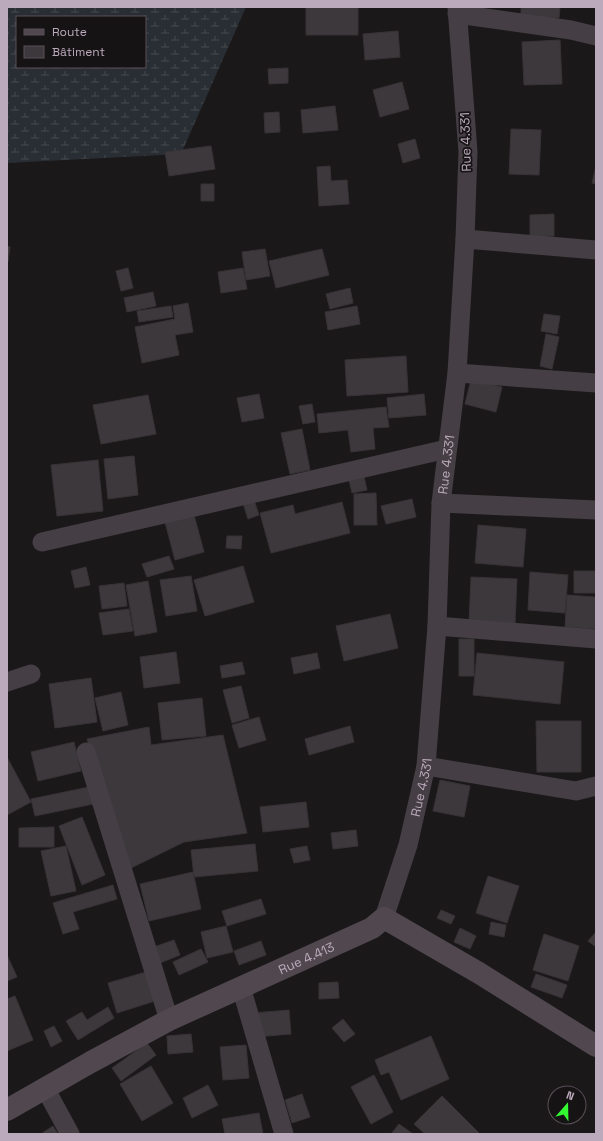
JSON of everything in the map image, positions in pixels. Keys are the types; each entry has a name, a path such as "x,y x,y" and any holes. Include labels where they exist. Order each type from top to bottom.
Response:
{"street":[{"path":"457,10 571,30 596,36"},
{"name":"Rue 4.331","path":"384,918 408,845 426,766 437,626 441,503 457,373 465,239 468,152 457,10"},
{"path":"465,239 596,250"},
{"path":"457,373 596,383"},
{"path":"42,542 448,449"},
{"path":"441,503 596,510"},
{"path":"437,626 596,639"},
{"path":"7,682 31,674"},
{"path":"86,752 169,1020"},
{"path":"426,766 576,791 596,786"},
{"path":"384,918 479,973 596,1046"},
{"name":"Rue 4.413","path":"7,1110 169,1020 372,928 384,918"},
{"path":"241,987 284,1134"},
{"path":"45,1088 70,1134"}],"green space":[{"path":"7,7 246,7 181,154 7,163"}],"building":[{"path":"306,7 358,7 358,35 306,35"},
{"path":"521,7 560,7 559,18 521,17"},
{"path":"398,31 400,57 365,60 363,34"},
{"path":"560,40 562,84 524,85 522,42"},
{"path":"288,68 288,83 269,84 268,69"},
{"path":"402,82 409,109 380,117 373,90"},
{"path":"335,106 338,130 303,133 301,110"},
{"path":"279,112 280,132 265,133 264,113"},
{"path":"511,129 541,130 539,175 509,174"},
{"path":"415,139 420,158 403,163 398,144"},
{"path":"211,146 215,169 169,176 165,152"},
{"path":"330,166 331,181 347,180 349,204 319,206 317,167"},
{"path":"596,166 596,184 592,183"},
{"path":"201,184 214,184 214,201 201,201"},
{"path":"554,214 554,236 530,237 530,215"},
{"path":"7,246 10,247 8,262 7,262"},
{"path":"265,249 270,276 246,280 242,252"},
{"path":"322,249 329,275 276,288 269,261"},
{"path":"128,268 133,288 121,291 116,271"},
{"path":"243,268 247,289 221,293 218,272"},
{"path":"350,288 353,303 330,309 326,294"},
{"path":"153,292 156,306 127,312 124,298"},
{"path":"188,303 193,332 175,335 179,355 142,363 135,327 175,319 173,306"},
{"path":"171,306 173,317 139,322 137,311"},
{"path":"357,306 360,324 328,330 325,312"},
{"path":"544,314 560,316 557,334 541,331"},
{"path":"546,334 559,337 552,369 540,366"},
{"path":"406,356 408,392 347,396 345,360"},
{"path":"471,380 502,387 496,412 465,404"},
{"path":"259,394 264,418 242,422 237,398"},
{"path":"424,394 426,415 389,418 387,398"},
{"path":"148,395 156,434 101,444 93,405"},
{"path":"312,404 315,422 303,424 299,406"},
{"path":"386,407 389,427 373,428 375,449 351,452 348,430 319,433 317,414"},
{"path":"302,429 310,470 290,474 281,433"},
{"path":"134,456 138,495 108,499 104,459"},
{"path":"98,460 103,511 57,516 51,465"},
{"path":"364,477 367,490 352,493 349,480"},
{"path":"376,493 377,525 354,525 354,494"},
{"path":"253,497 259,515 248,519 242,500"},
{"path":"412,499 416,517 386,524 381,506"},
{"path":"342,502 350,533 271,553 260,513 293,505 295,514"},
{"path":"194,515 204,552 175,560 165,522"},
{"path":"478,525 526,529 523,567 475,563"},
{"path":"227,536 242,536 241,549 226,548"},
{"path":"169,556 174,569 147,577 142,564"},
{"path":"243,566 254,602 205,616 194,580"},
{"path":"86,567 90,585 75,588 71,571"},
{"path":"574,571 596,571 596,593 574,593"},
{"path":"530,572 568,575 565,613 528,610"},
{"path":"191,576 197,611 166,616 160,580"},
{"path":"471,577 517,579 515,624 469,622"},
{"path":"148,581 157,632 135,636 126,585"},
{"path":"124,583 127,606 102,609 99,586"},
{"path":"567,595 596,597 595,629 565,627"},
{"path":"129,609 133,631 103,635 99,613"},
{"path":"390,614 398,648 344,661 336,626"},
{"path":"459,639 474,639 474,676 459,676"},
{"path":"176,652 180,683 144,688 140,657"},
{"path":"317,653 320,668 294,674 291,658"},
{"path":"477,653 564,662 560,704 473,695"},
{"path":"242,662 245,674 222,678 220,666"},
{"path":"91,678 97,722 55,728 49,684"},
{"path":"241,686 249,718 232,723 223,690"},
{"path":"121,692 128,725 103,731 95,698"},
{"path":"202,698 206,736 162,740 158,703"},
{"path":"259,717 266,740 239,748 232,725"},
{"path":"536,721 581,721 581,772 537,772"},
{"path":"350,726 354,742 309,755 305,739"},
{"path":"149,727 151,745 223,735 247,833 184,842 129,869 87,739"},
{"path":"74,742 81,771 38,781 31,752"},
{"path":"7,757 31,802 7,815"},
{"path":"440,780 470,786 464,817 433,811"},
{"path":"89,787 93,804 35,816 31,799"},
{"path":"306,802 309,827 263,832 260,807"},
{"path":"82,817 105,875 82,885 59,826"},
{"path":"54,827 54,847 19,847 19,828"},
{"path":"356,830 358,846 333,849 331,833"},
{"path":"255,844 258,871 194,877 191,850"},
{"path":"66,846 76,891 51,896 41,851"},
{"path":"307,846 310,860 294,863 290,849"},
{"path":"193,872 201,909 149,921 140,884"},
{"path":"488,876 519,886 507,923 476,913"},
{"path":"113,885 117,899 73,912 79,929 63,934 53,903"},
{"path":"261,899 266,914 227,926 222,911"},
{"path":"441,910 455,916 451,924 437,918"},
{"path":"491,922 506,925 504,937 489,934"},
{"path":"226,926 233,952 207,958 201,932"},
{"path":"460,928 476,936 470,949 454,942"},
{"path":"596,932 596,947 588,941"},
{"path":"544,934 579,946 568,981 533,970"},
{"path":"174,940 180,955 160,963 154,947"},
{"path":"261,941 266,955 239,965 234,951"},
{"path":"201,949 208,962 179,975 173,962"},
{"path":"7,955 17,977 7,981"},
{"path":"146,972 155,1001 117,1013 108,983"},
{"path":"536,974 567,985 562,998 531,987"},
{"path":"338,982 339,998 319,999 319,983"},
{"path":"15,996 33,1040 7,1051 7,999"},
{"path":"108,1007 114,1018 78,1040 66,1021 82,1012 87,1020"},
{"path":"289,1010 291,1034 255,1037 253,1013"},
{"path":"343,1019 355,1034 344,1042 332,1028"},
{"path":"54,1026 62,1041 51,1047 44,1031"},
{"path":"191,1034 193,1052 168,1054 167,1036"},
{"path":"431,1036 449,1079 401,1100 389,1072 381,1075 375,1060"},
{"path":"147,1043 156,1055 121,1081 112,1068"},
{"path":"246,1045 249,1078 223,1080 220,1047"},
{"path":"151,1066 173,1103 142,1121 120,1084"},
{"path":"374,1075 393,1112 371,1124 351,1087"},
{"path":"208,1085 218,1105 192,1118 183,1098"},
{"path":"302,1094 310,1117 292,1123 285,1100"},
{"path":"442,1096 480,1134 425,1134 414,1124"},
{"path":"259,1113 263,1134 225,1134 222,1119"},
{"path":"399,1124 413,1134 391,1134"},
{"path":"53,1126 58,1134 41,1134"}]}
